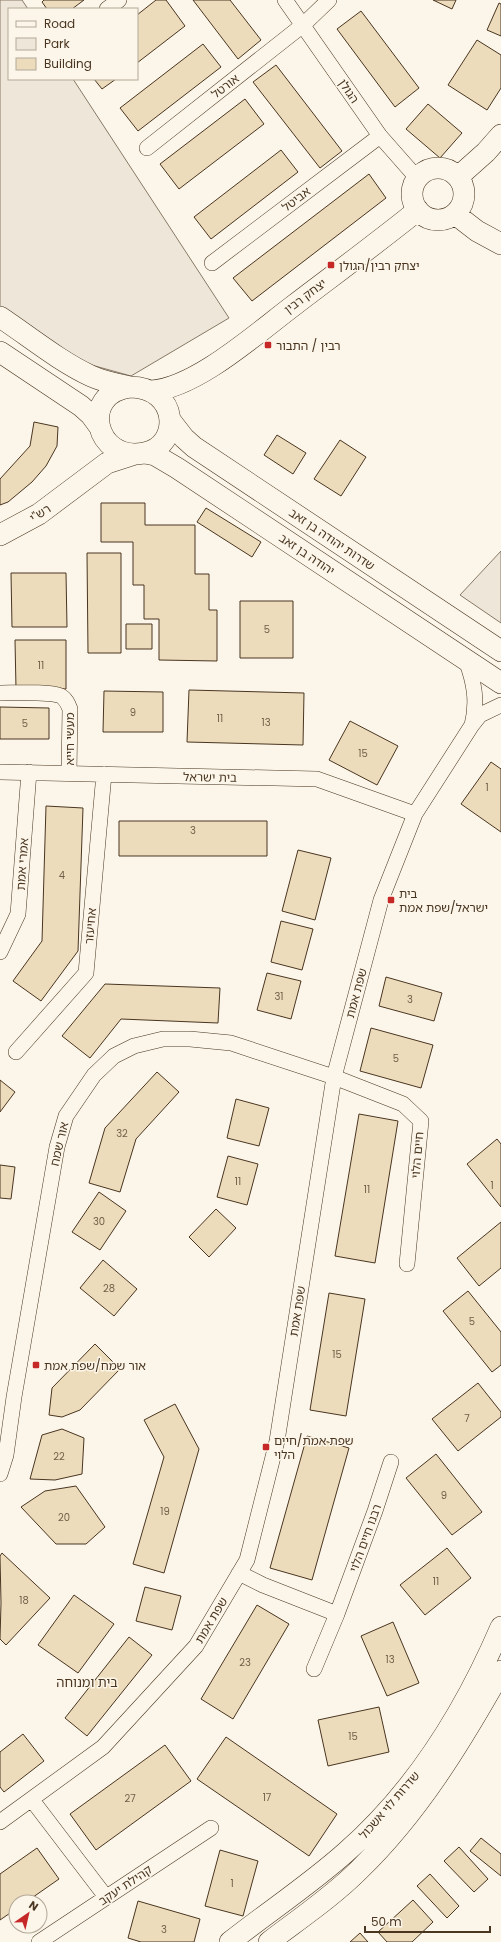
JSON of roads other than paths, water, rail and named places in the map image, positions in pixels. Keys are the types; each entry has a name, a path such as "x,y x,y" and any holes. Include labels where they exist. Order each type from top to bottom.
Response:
{"main road":[{"path":"458,177 486,152 501,135"},
{"path":"440,168 453,172 458,177 463,187 464,197 461,206 455,214 440,220 431,219 418,210 414,204 412,191 417,178 427,170 440,168"},
{"name":"יצחק רבין","path":"170,416 186,389 211,366 379,241 418,210"},
{"path":"455,214 477,231 501,244"},
{"path":"0,317 67,362 91,376 108,382 138,386 151,391 162,399 170,416 163,441 158,447 141,453 117,450 105,439 92,415 81,406 0,352"},
{"name":"יצחק רבין","path":"151,391 169,388 211,366"},
{"path":"99,428 99,413 105,400 115,390 130,386"},
{"name":"שדרות יהודה בן זאב","path":"170,416 184,438 194,447 501,651"},
{"name":"רש\"י","path":"76,485 88,472 97,445 99,428"},
{"name":"רש\"י","path":"0,535 39,514 76,485 108,463 141,453"},
{"name":"יהודה בן זאב","path":"141,453 155,455 177,468 466,660"},
{"path":"466,660 501,683"},
{"name":"שדרות לוי אשכול","path":"230,1942 345,1853 378,1822 402,1795 428,1760 451,1724 490,1652 501,1627"},
{"name":"שדרות לוי אשכול","path":"269,1942 359,1871 391,1836 442,1771 501,1671"}],"street":[{"path":"108,8 119,0"},
{"name":"הגולן","path":"285,0 380,136 417,178"},
{"name":"אורטל","path":"147,148 303,25 329,0"},
{"name":"אביטל","path":"212,263 380,136"},
{"name":"שפת אמת","path":"466,660 475,690 475,709 472,725"},
{"name":"מעשי חייא","path":"0,693 53,694 62,696 70,709 69,773"},
{"name":"שפת אמת","path":"0,1822 103,1747 196,1646 247,1560 277,1441 334,1077 381,900 414,814 472,725 480,715 501,705"},
{"name":"בית ישראל","path":"0,772 317,779 414,814"},
{"name":"אמרי אמת","path":"0,952 18,914 29,772"},
{"name":"אחיעזר","path":"16,1052 86,973 104,774"},
{"name":"אור שמח","path":"0,1474 6,1455 14,1397 57,1147 66,1116 94,1075 114,1056 134,1046 163,1039 190,1039 231,1043 334,1077"},
{"name":"חיים הלוי","path":"334,1077 403,1104 421,1121 407,1264"},
{"name":"רבנו חיים הלוי","path":"314,1669 337,1614 375,1511 391,1462"},
{"path":"239,1573 263,1586 337,1614"},
{"path":"32,1800 106,1897"},
{"name":"קהילת יעקב","path":"39,1942 211,1828"}],"place":[{"name":"יצחק רבין/הגולן","path":"331,265"},
{"name":"רבין / התבור","path":"268,345"},
{"name":"בית ישראל/שפת אמת","path":"391,900"},
{"name":"אור שמח/שפת אמת","path":"36,1365"},
{"name":"שפת אמת/חיים הלוי","path":"266,1447"}],"district":[{"name":"בית ומנוחה","path":"87,1682"}]}
